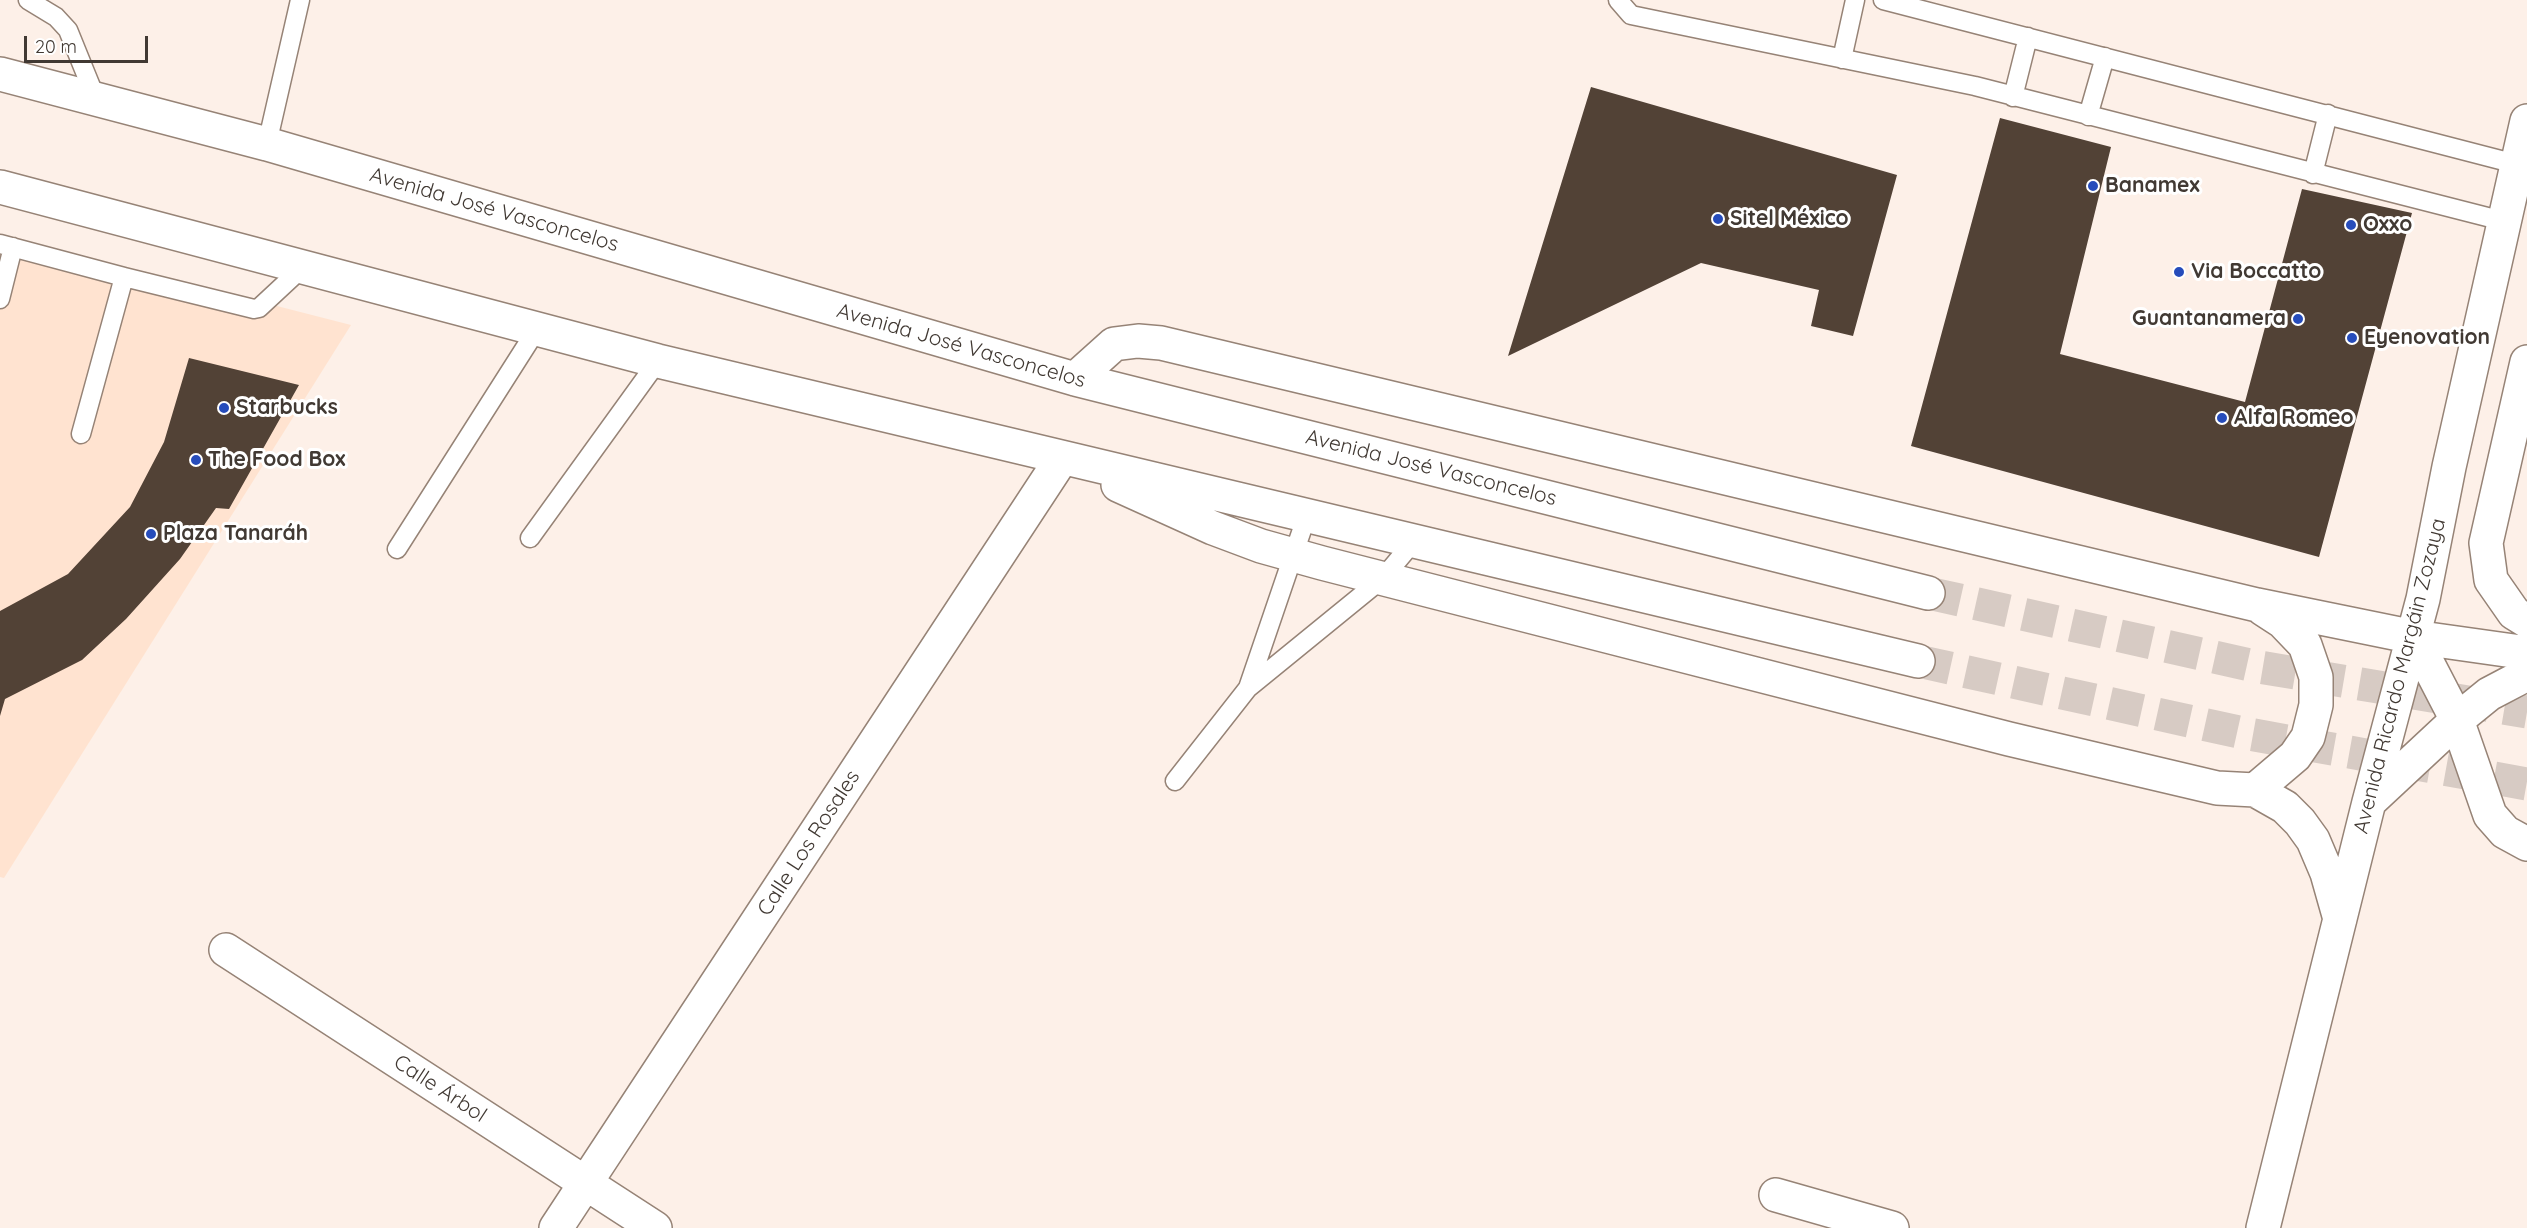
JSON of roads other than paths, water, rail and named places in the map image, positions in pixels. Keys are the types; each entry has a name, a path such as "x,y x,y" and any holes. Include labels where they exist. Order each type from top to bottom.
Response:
{"main road":[{"name":"Avenida José Vasconcelos","path":"0,74 267,144 1075,379 1928,592"},
{"name":"Avenida Ricardo Margáin Zozaya","path":"2263,1228 2340,919 2414,637 2503,221 2527,122"},
{"path":"0,187 658,362 1918,661"},
{"path":"1075,379 1114,344 1161,343 2257,605 2414,637 2527,653"},
{"path":"2527,362 2486,543 2491,580 2514,613 2527,621"},
{"path":"1062,458 1181,515 1261,546 2009,739 2217,788 2255,790 2284,807 2300,822 2313,840 2328,873 2340,919"},
{"name":"Calle Los Rosales","path":"556,1228 1062,458"},
{"path":"2255,790 2295,756 2308,737 2316,705 2316,677 2305,645 2283,622 2257,605"},
{"path":"2414,637 2457,720 2490,815 2505,832 2527,844"},
{"path":"2370,802 2457,720 2489,694 2527,674"},
{"name":"Calle Árbol","path":"226,950 655,1228"},
{"path":"1776,1195 1892,1228"}],"lane":[{"path":"28,0 56,17 68,30 96,99"},
{"path":"267,144 300,0"},
{"path":"1618,0 1631,15 1842,58 2013,97 2503,221"},
{"path":"1842,58 1855,0"},
{"path":"1883,0 2516,164"},
{"path":"2013,97 2028,37"},
{"path":"2088,116 2105,57"},
{"path":"2313,174 2328,114"},
{"path":"0,299 7,245 254,309 258,308 302,268"},
{"path":"81,434 124,277"},
{"path":"397,549 537,329"},
{"path":"530,538 658,362"},
{"path":"1248,688 1307,515"},
{"path":"1175,780 1248,688 1383,578 1414,541"}],"tunnel":[{"path":"1928,593 2259,667 2527,712"},
{"path":"1918,661 2243,733 2527,784"}],"place":[{"name":"Banamex","path":"2093,186"},
{"name":"Sitel México","path":"1718,219"},
{"name":"Oxxo","path":"2351,225"},
{"name":"Via Boccatto","path":"2179,272"},
{"name":"Guantanamera","path":"2298,319"},
{"name":"Eyenovation","path":"2352,338"},
{"name":"Starbucks","path":"224,408"},
{"name":"Alfa Romeo","path":"2222,418"},
{"name":"The Food Box","path":"196,460"},
{"name":"Plaza Tanaráh","path":"151,534"}]}
